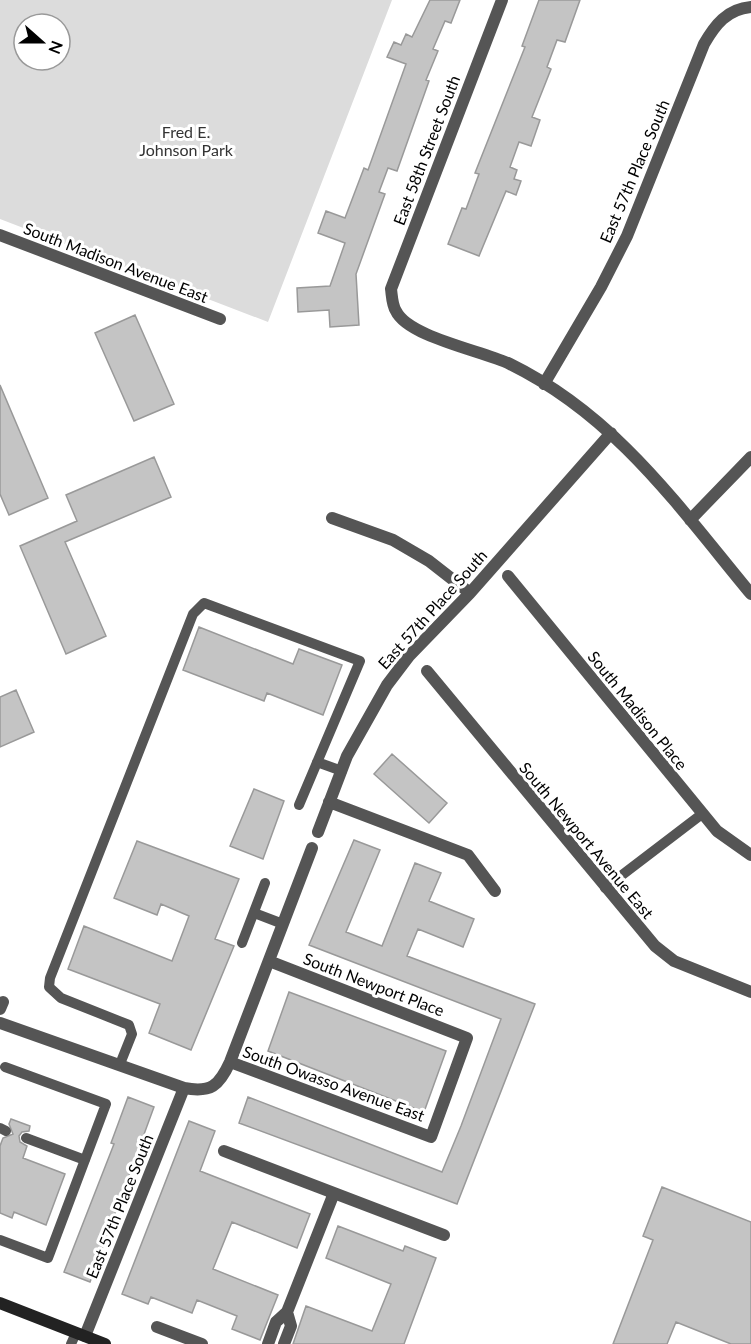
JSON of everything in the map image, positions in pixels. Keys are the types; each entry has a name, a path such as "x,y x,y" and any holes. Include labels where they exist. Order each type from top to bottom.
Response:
{"main road":[{"path":"0,1304 77,1338 105,1344"}],"street":[{"name":"East 58th Street South","path":"502,0 391,289 396,313 417,330 487,354 544,384"},
{"name":"East 57th Place South","path":"544,384 601,287 627,236 704,44 714,26 745,8"},
{"name":"South Madison Avenue East","path":"0,235 220,319"},
{"path":"544,384 579,406 638,457 751,594"},
{"name":"East 57th Place South","path":"318,832 361,729 387,685 409,656 470,593 610,433"},
{"path":"690,520 751,457"},
{"path":"332,518 393,540 429,561 470,593"},
{"name":"South Madison Place","path":"508,576 702,814 717,831 751,855"},
{"name":"South Newport Avenue East","path":"427,670 648,939 674,961 751,992"},
{"path":"329,802 468,855 495,891"},
{"path":"230,1062 312,848"},
{"name":"South Newport Place","path":"269,961 468,1038 430,1137"},
{"name":"South Owasso Avenue East","path":"0,1023 184,1088 199,1091 212,1087 223,1078 230,1062 430,1137"},
{"name":"East 57th Place South","path":"77,1338 184,1088"},
{"path":"224,1151 444,1235"},
{"path":"268,1344 276,1322 287,1312 334,1193"},
{"path":"284,1344 291,1326 287,1312"},
{"path":"157,1327 202,1344"}],"lane":[{"path":"120,1064 132,1034 129,1025 61,998 49,987 50,978 193,614 199,607 211,603 360,661 299,806"},
{"path":"317,762 342,771"},
{"path":"605,888 702,814"},
{"path":"242,943 265,883"},
{"path":"254,913 283,924"},
{"path":"0,1240 48,1258 106,1104 5,1067"},
{"path":"26,1138 85,1160"}],"green space":[{"name":"Fred E. Johnson Park","path":"0,0 392,0 268,322 0,219"}],"building":[{"path":"430,0 460,0 451,23 445,21 433,49 438,51 426,80 429,81 397,171 388,168 379,192 385,194 356,274 359,325 330,327 329,310 298,312 297,288 330,286 345,243 318,233 326,211 345,218 364,168 368,170 406,64 387,57 394,42 401,45 406,34 412,37"},
{"path":"539,0 580,0 565,42 557,40 547,67 551,69 532,117 540,120 531,146 519,142 510,167 517,170 514,179 521,181 516,195 506,191 479,256 448,244 462,208 466,209 479,174 475,173 525,47 522,46"},
{"path":"135,315 174,404 134,421 95,333"},
{"path":"0,385 48,498 9,515 0,494"},
{"path":"154,457 171,497 65,542 106,636 66,654 20,546 77,521 66,495"},
{"path":"199,627 293,664 299,649 342,665 323,715 267,693 264,701 183,670"},
{"path":"16,690 34,732 0,747 0,697"},
{"path":"392,754 447,803 429,823 374,774"},
{"path":"254,789 284,801 263,859 230,846"},
{"path":"354,840 380,850 346,932 382,946 415,863 441,873 429,901 474,919 463,947 418,929 407,956 535,1004 457,1204 239,1123 248,1097 442,1172 461,1126 501,1019 309,945"},
{"path":"137,841 239,879 215,939 234,946 191,1050 149,1033 160,1004 68,969 84,926 172,961 189,916 161,904 157,915 114,898"},
{"path":"289,992 446,1051 424,1112 268,1051"},
{"path":"128,1097 154,1107 90,1282 64,1272 114,1144 111,1143"},
{"path":"11,1119 30,1126 29,1131 22,1132 19,1136 20,1142 27,1146 23,1158 65,1174 46,1225 14,1212 12,1218 0,1213 0,1146 3,1138 13,1134 9,1124"},
{"path":"189,1121 215,1131 200,1171 310,1214 297,1248 232,1222 213,1269 278,1295 260,1340 232,1329 237,1316 197,1300 192,1313 151,1297 148,1304 122,1294"},
{"path":"662,1187 751,1222 751,1344 731,1344 676,1322 667,1344 613,1344 653,1240 643,1236"},
{"path":"338,1226 403,1251 405,1246 436,1258 404,1344 293,1344 306,1306 372,1331 391,1284 326,1258"}]}
